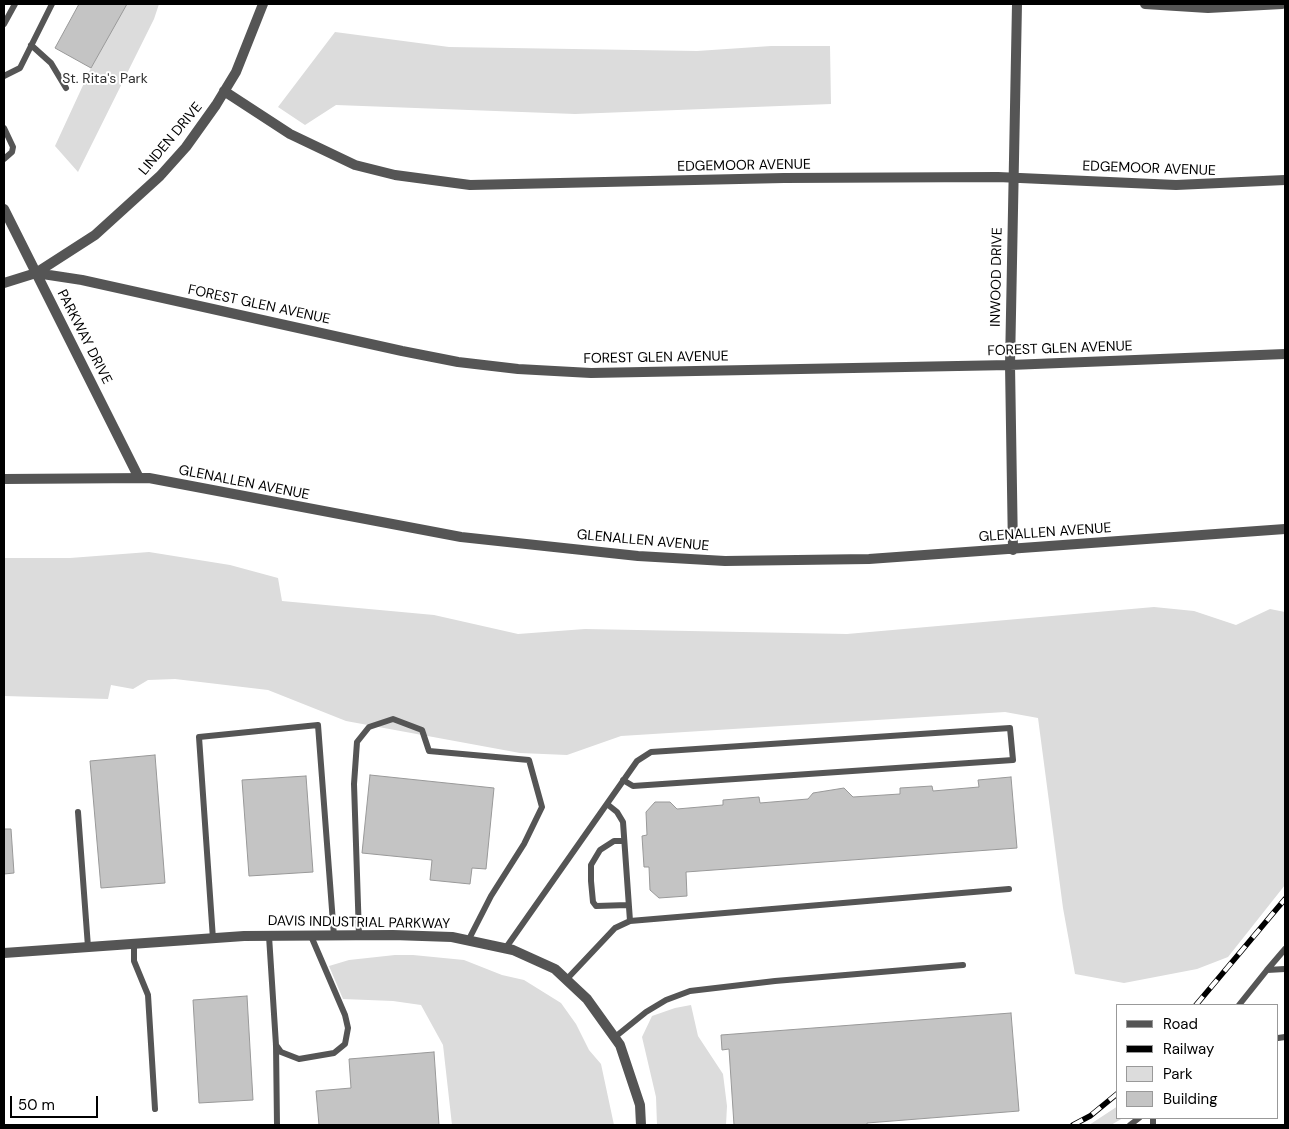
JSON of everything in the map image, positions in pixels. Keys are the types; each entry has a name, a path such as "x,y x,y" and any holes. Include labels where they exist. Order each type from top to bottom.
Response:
{"street":[{"name":"LINDEN DRIVE","path":"4,283 36,273 95,235 160,176 186,147 236,72 263,4"},
{"name":"INWOOD DRIVE","path":"1013,550 1010,365 1017,4"},
{"path":"1145,4 1208,8 1282,4"},
{"name":"EDGEMOOR AVENUE","path":"224,91 290,134 355,165 429,181 470,185 774,178 1013,177 1176,185 1285,180"},
{"name":"PARKWAY DRIVE","path":"4,209 139,478"},
{"name":"FOREST GLEN AVENUE","path":"36,273 82,280 421,354 518,369 591,373 1010,365 1285,354"},
{"name":"GLENALLEN AVENUE","path":"4,479 149,478 462,537 638,556 725,561 869,559 1285,529"},
{"name":"DAVIS INDUSTRIAL PARKWAY","path":"4,953 269,936 360,935 452,937 505,949 555,969 587,999 620,1044 640,1106 640,1125"}],"lane":[{"path":"4,24 15,4"},
{"path":"4,76 20,68 52,4"},
{"path":"32,45 51,63 66,88"},
{"path":"4,128 13,147 12,152 4,159"},
{"path":"360,935 354,784 357,742 369,727 393,719 422,730 429,751 529,760 542,807 524,844 468,940"},
{"path":"213,939 199,737 318,725 334,936"},
{"path":"505,949 637,761 651,752 1010,728 1013,760 634,786 624,780"},
{"path":"607,804 617,812 623,822 630,921"},
{"path":"78,812 88,947"},
{"path":"624,840 614,840 600,850 592,865 591,881 593,902 596,906 628,905"},
{"path":"566,980 615,928 630,921 1010,890"},
{"path":"269,936 276,1045 277,1125"},
{"path":"276,1045 280,1052 299,1059 334,1053 345,1044 348,1028 345,1015 311,936"},
{"path":"134,944 134,961 148,995 155,1109"},
{"path":"1240,1004 1285,949"},
{"path":"615,1038 653,1008 679,994 690,991 775,981 963,965"},
{"path":"1267,970 1285,969"}],"green space":[{"name":"St. Rita's Park","path":"126,4 159,4 154,19 78,172 55,146 91,68"},
{"path":"335,32 449,47 697,51 771,46 830,46 831,104 575,114 336,105 305,125 278,107"},
{"path":"149,552 230,565 278,578 282,601 434,615 518,634 585,629 847,634 1154,607 1194,611 1236,625 1270,609 1285,612 1285,885 1228,957 1197,969 1124,983 1075,974 1063,908 1038,718 1005,712 621,736 567,755 520,753 346,721 268,690 175,679 148,680 133,689 111,685 108,699 4,696 4,558 70,558"},
{"path":"395,955 464,960 502,975 524,980 561,1003 576,1024 589,1050 601,1064 614,1125 452,1125 443,1045 421,1005 393,1001 343,999 329,966 349,960"},
{"path":"691,1005 698,1036 723,1074 727,1106 726,1125 657,1125 656,1097 642,1037 652,1016"},
{"path":"1116,1107 1116,1119 1121,1119 1111,1125 1089,1125"}],"building":[{"path":"79,4 127,4 91,68 55,48"},
{"path":"155,755 165,883 101,888 90,761"},
{"path":"370,775 494,788 486,869 472,868 470,884 430,880 432,860 362,853"},
{"path":"306,776 313,872 249,876 242,780"},
{"path":"1011,777 1017,848 686,872 687,896 659,898 650,890 649,867 644,867 642,836 647,835 646,812 655,802 670,802 677,809 723,805 723,800 759,797 760,803 808,799 813,793 844,788 853,797 900,794 900,788 932,786 933,791 979,787 978,780"},
{"path":"4,829 11,829 14,873 4,874"},
{"path":"247,996 253,1100 199,1103 193,1000"},
{"path":"1011,1013 1019,1111 867,1123 867,1125 734,1125 729,1049 722,1050 721,1035"},
{"path":"434,1052 439,1125 319,1125 316,1091 351,1088 349,1059"}],"railway":[{"path":"1197,1004 1285,899"},
{"path":"1073,1125 1090,1116 1116,1095"}]}
